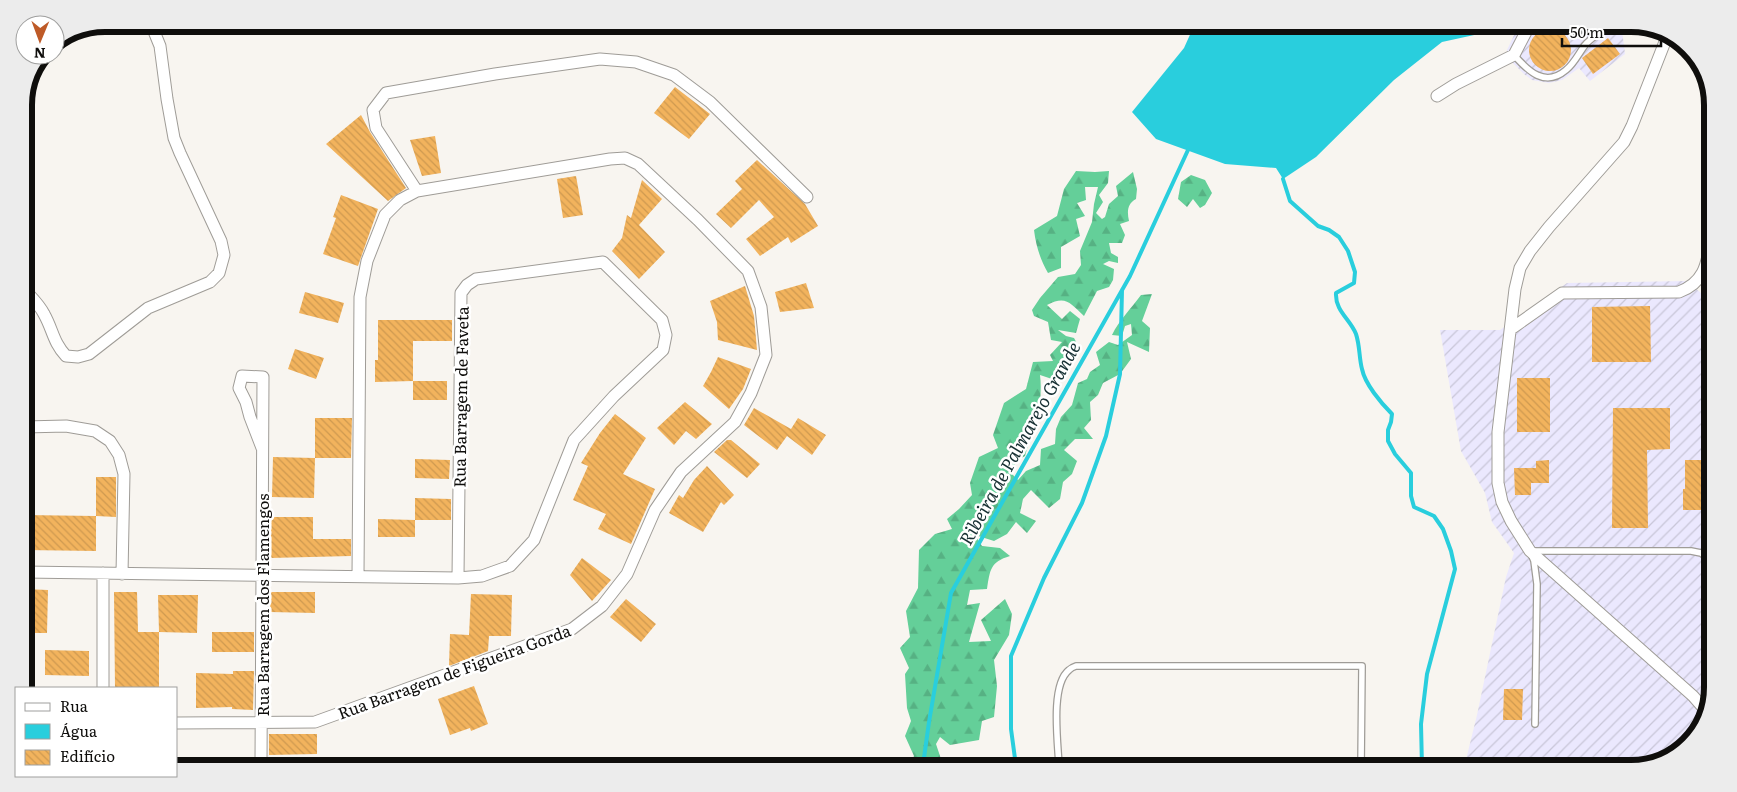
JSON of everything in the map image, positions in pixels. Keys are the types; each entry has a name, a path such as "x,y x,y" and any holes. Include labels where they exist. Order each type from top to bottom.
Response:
{"street":[{"path":"33,299 44,314 58,347 66,356 78,357 89,354 98,348 148,308 210,282 218,273 224,255 222,241 174,138 160,46 154,32"},
{"path":"1438,96 1456,84 1514,55 1526,32"},
{"path":"1665,41 1624,142 1549,227 1530,251 1520,268 1515,290 1498,432 1498,483 1502,502 1511,521 1530,551 1693,696 1702,706"},
{"path":"417,191 376,128 373,110 386,93 495,74 600,59 636,62 674,75 710,102 807,197"},
{"name":"Rua Barragem de Figueira Gorda","path":"178,722 315,722 572,629 602,606 627,574 656,510 681,472 735,422 751,393 766,355 761,307 748,271 698,220 638,164 625,158 610,159 417,191 400,200 385,215 367,261 360,298 358,576"},
{"name":"Rua Barragem de Faveta","path":"33,572 458,578 482,576 510,566 534,540 574,440 614,396 663,350 666,335 662,320 604,262 476,279 467,285 461,293 458,578"},
{"path":"1511,329 1562,293 1679,292 1691,287 1699,279 1704,268"},
{"name":"Rua Barragem dos Flamengos","path":"261,760 263,377 242,376 239,388 246,402 262,448"},
{"path":"33,427 66,426 95,431 110,441 119,455 124,474 122,574"},
{"path":"103,573 103,687"}],"lane":[{"path":"1514,55 1530,72 1550,78 1567,70 1586,44 1601,32"},
{"path":"1536,724 1537,584 1536,568 1530,551 1691,550 1704,555"},
{"path":"1059,760 1057,695 1062,679 1068,670 1076,666 1362,666 1361,760"}],"shaded area":[{"path":"1516,32 1622,32 1625,54 1590,81 1579,68 1562,80 1549,83 1532,80 1524,74 1512,62 1507,50"},
{"path":"1687,281 1704,296 1703,701 1695,723 1683,738 1664,752 1651,757 1632,760 1466,760 1506,577 1514,553 1492,522 1485,493 1461,451 1440,330 1500,330 1567,283"}],"green space":[{"path":"1076,171 1109,171 1108,183 1099,195 1103,202 1096,213 1102,219 1105,217 1109,204 1118,196 1116,186 1133,172 1137,189 1136,199 1128,208 1129,221 1120,224 1125,235 1122,243 1109,243 1111,253 1118,257 1118,263 1109,261 1103,264 1114,269 1113,280 1109,287 1097,291 1084,316 1067,302 1059,301 1047,305 1062,319 1070,311 1080,319 1076,333 1058,330 1066,336 1074,338 1079,347 1067,349 1076,359 1065,374 1055,380 1040,375 1041,418 1025,426 1029,442 1025,456 1018,460 1010,472 1018,480 1026,471 1040,465 1041,449 1055,444 1056,429 1061,417 1072,405 1078,383 1087,379 1090,372 1100,365 1096,352 1109,342 1118,345 1132,335 1131,324 1125,326 1122,336 1112,335 1141,295 1152,294 1142,321 1150,328 1149,352 1127,342 1131,359 1120,374 1103,383 1098,395 1090,402 1091,420 1084,428 1093,439 1075,439 1064,450 1077,461 1072,474 1063,482 1060,499 1049,508 1031,490 1023,499 1020,513 1036,521 1027,533 1016,522 1007,534 994,541 975,535 982,546 1000,548 1010,556 998,561 992,568 987,589 970,590 967,605 980,603 969,642 991,641 981,620 1005,599 1012,614 1009,635 994,660 997,686 994,717 982,721 979,740 950,745 940,737 936,744 941,760 912,760 914,756 905,736 911,721 907,708 905,674 909,668 900,648 910,637 906,611 918,588 919,550 935,534 952,529 947,519 972,495 970,483 979,457 998,448 993,435 1004,403 1026,389 1033,362 1053,361 1050,355 1062,342 1051,340 1048,322 1034,316 1032,310 1058,277 1075,274 1081,265 1080,251 1092,222 1098,187 1085,187 1086,200 1077,203 1085,216 1076,219 1080,236 1061,247 1061,268 1048,273 1039,252 1034,230 1057,216 1064,189"},
{"path":"1191,175 1205,180 1212,193 1205,205 1200,208 1193,199 1187,207 1178,199 1181,182"}],"water":[{"path":"1191,32 1488,32 1442,42 1394,80 1316,157 1283,179 1276,168 1225,164 1156,139 1132,112 1184,48"}],"building":[{"path":"1540,32 1560,32 1565,35 1570,46 1569,58 1565,65 1550,71 1535,65 1529,50 1533,38"},
{"path":"1608,38 1620,54 1593,74 1582,58"},
{"path":"675,87 710,114 689,139 654,113"},
{"path":"361,115 406,188 388,201 326,144"},
{"path":"435,136 441,173 422,176 410,140"},
{"path":"757,160 805,204 818,226 791,243 788,237 760,256 746,239 774,217 759,200 731,228 716,214 742,189 735,181"},
{"path":"576,176 583,215 563,218 557,179"},
{"path":"642,180 662,199 639,225 665,252 639,279 612,251 622,238 627,215 631,218"},
{"path":"341,195 378,209 358,266 323,254 336,218 333,217"},
{"path":"806,283 814,308 780,312 775,292"},
{"path":"745,286 754,316 757,350 718,340 717,322 710,301"},
{"path":"305,292 344,303 338,323 299,313"},
{"path":"1650,306 1651,362 1592,362 1592,307"},
{"path":"378,320 452,320 452,341 413,341 413,381 375,382 375,360 378,360"},
{"path":"295,349 324,358 316,379 288,369"},
{"path":"718,357 751,369 743,389 729,409 703,386"},
{"path":"1517,378 1550,378 1550,432 1517,432"},
{"path":"413,381 447,381 447,400 413,400"},
{"path":"685,402 712,424 696,439 686,431 674,445 657,428"},
{"path":"754,408 791,429 798,418 826,435 812,455 787,436 777,450 744,425"},
{"path":"1613,408 1670,408 1670,449 1647,450 1648,528 1612,528"},
{"path":"615,414 646,438 623,474 655,489 631,544 598,529 606,514 573,500 588,466 581,463"},
{"path":"315,418 352,418 351,458 315,458"},
{"path":"727,440 731,440 760,464 747,478 714,452"},
{"path":"273,457 315,458 314,498 272,497"},
{"path":"415,459 450,460 449,479 415,478"},
{"path":"1549,460 1549,483 1531,483 1531,495 1515,495 1514,468 1536,468 1536,461"},
{"path":"1685,460 1704,460 1702,510 1683,510"},
{"path":"707,466 734,495 724,505 721,502 703,532 669,513 679,495 683,498 694,480"},
{"path":"96,477 116,477 116,517 96,516"},
{"path":"415,498 451,499 451,520 415,520"},
{"path":"33,515 96,516 96,551 33,550"},
{"path":"270,517 313,517 313,539 351,539 351,556 270,558"},
{"path":"378,519 415,520 415,537 378,537"},
{"path":"582,558 611,580 592,601 570,575"},
{"path":"33,589 48,590 47,633 33,633"},
{"path":"114,592 137,592 138,632 159,632 159,687 115,687"},
{"path":"271,592 315,592 315,613 270,612"},
{"path":"471,594 512,595 511,636 489,636 488,651 449,666 450,634 469,635"},
{"path":"158,595 198,595 197,633 159,632"},
{"path":"626,599 656,624 641,642 610,617"},
{"path":"212,632 254,632 254,652 212,652"},
{"path":"45,650 89,651 89,676 45,675"},
{"path":"233,671 254,671 253,710 232,709 232,707 196,708 196,673 233,674"},
{"path":"474,686 488,724 471,731 470,728 450,735 438,699"},
{"path":"1504,689 1523,689 1522,720 1503,720"},
{"path":"269,734 317,734 317,754 269,755"}],"waterway":[{"name":"Ribeira de Palmarejo Grande","path":"924,760 951,593 1130,276 1188,150"},
{"path":"1283,179 1290,201 1318,226 1329,230 1339,237 1348,251 1355,272 1354,283 1336,293 1338,305 1356,334 1361,365 1366,381 1378,399 1392,414 1388,430 1388,441 1395,454 1411,473 1411,496 1414,507 1434,516 1443,529 1451,551 1455,569 1427,674 1421,724 1422,760"},
{"path":"1015,760 1011,729 1011,656 1044,578 1082,503 1106,436 1120,374 1122,290"}]}
